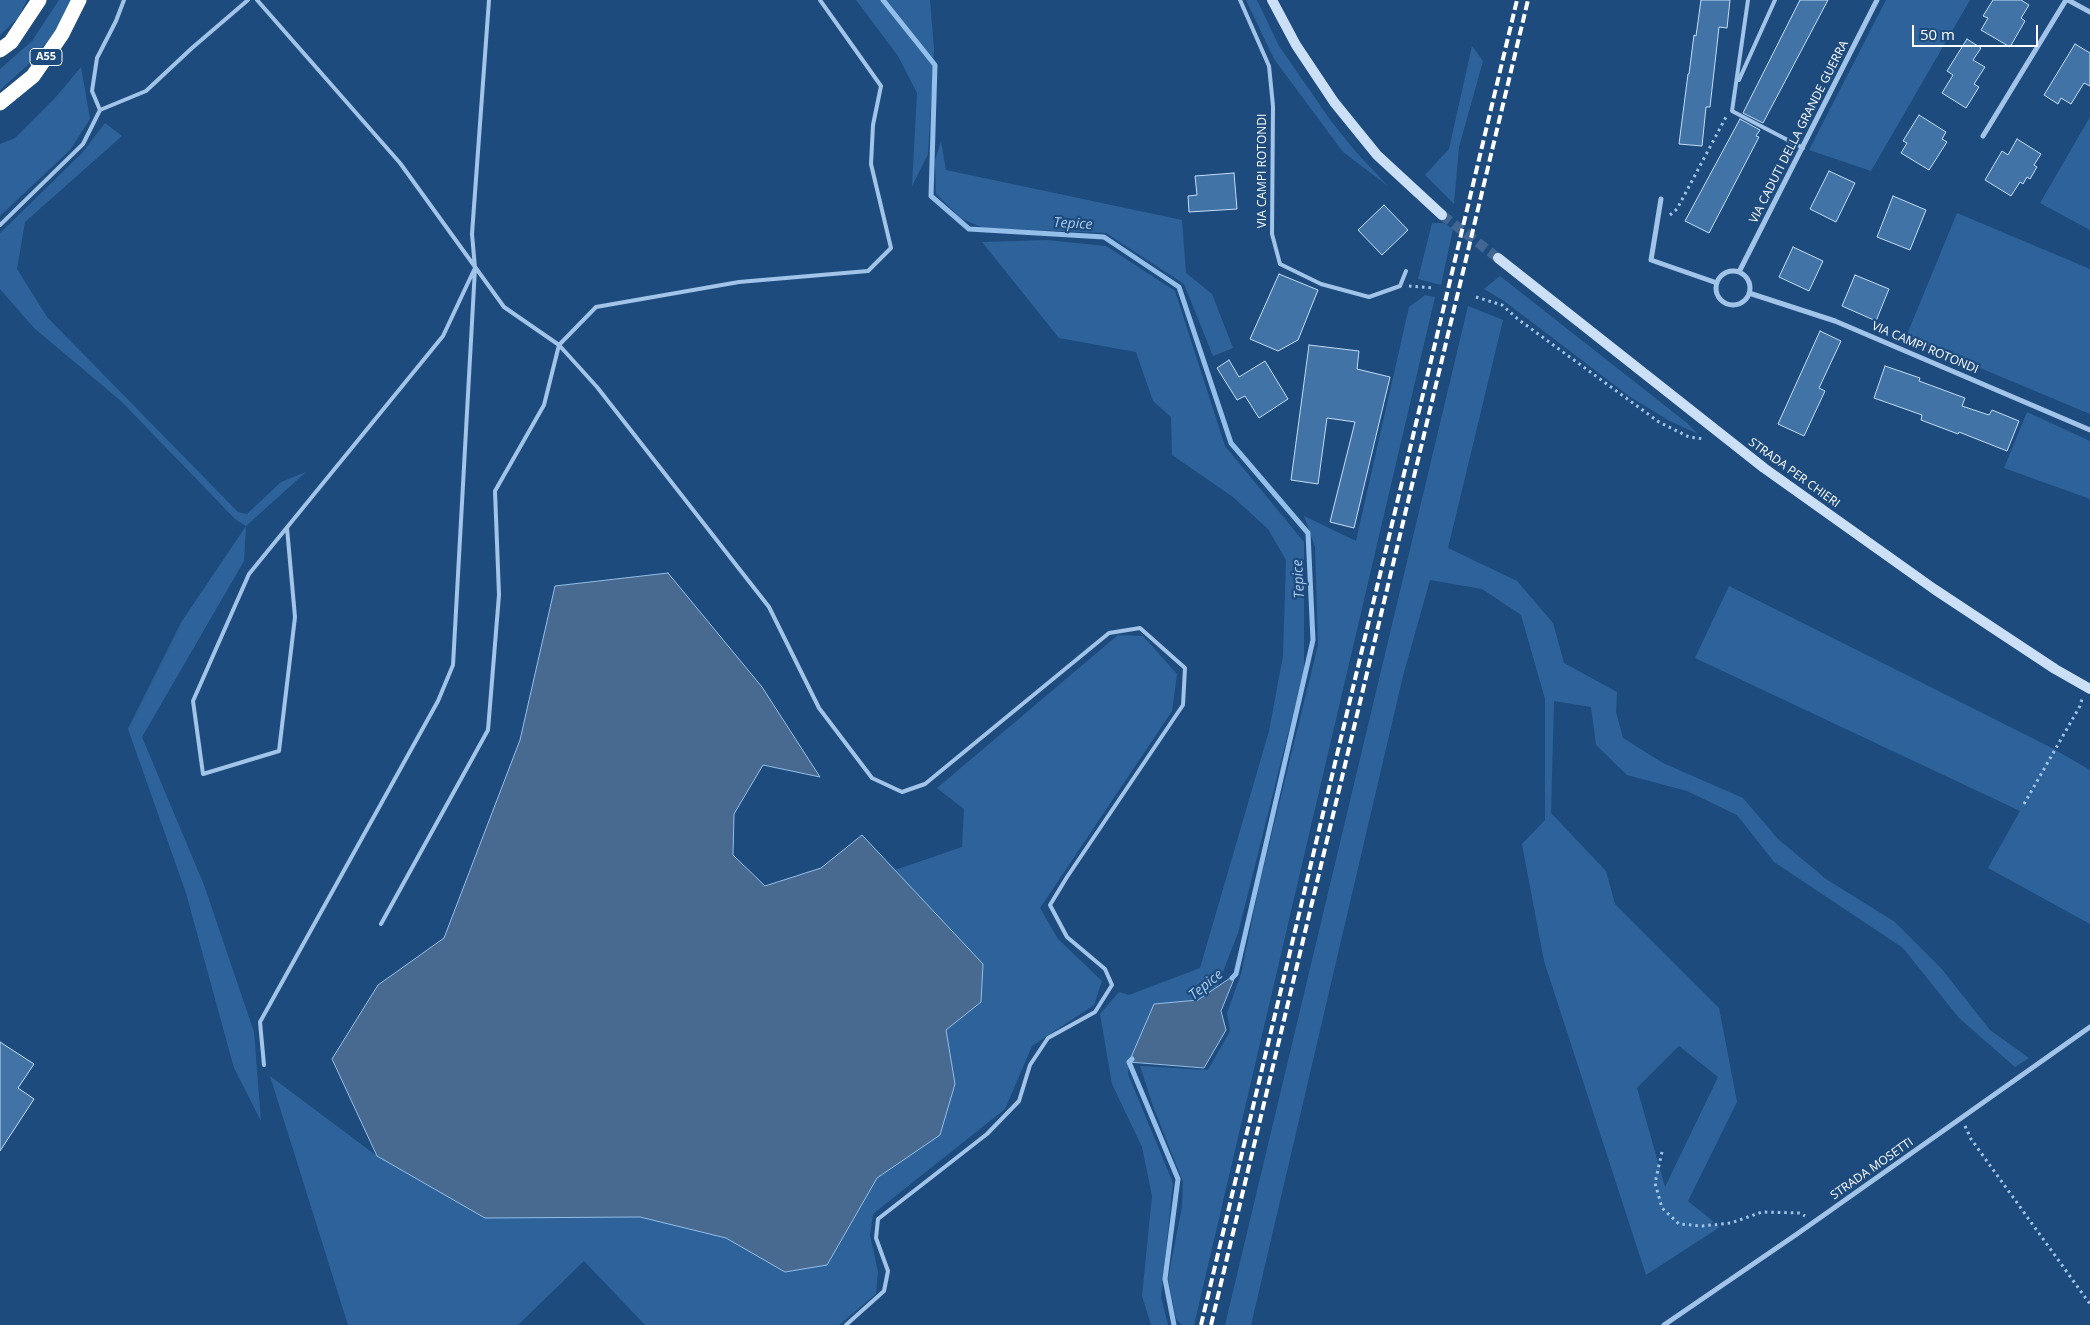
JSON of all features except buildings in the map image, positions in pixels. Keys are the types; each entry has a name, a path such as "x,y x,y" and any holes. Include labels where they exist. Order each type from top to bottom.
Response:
{"highway":[{"path":"0,50 11,42 39,0"},
{"name":"A55","path":"0,103 33,76 62,34 79,0"}],"main road":[{"path":"1272,0 1296,45 1334,102 1377,155 1442,214"},
{"name":"STRADA PER CHIERI","path":"1498,258 1764,468 1934,589 2055,669 2088,688"}],"street":[{"name":"VIA CADUTI DELLA GRANDE GUERRA","path":"1739,272 1876,0"},
{"path":"1983,136 2067,0 2090,12"},
{"path":"1661,199 1651,260 1717,283"},
{"path":"1726,272 1739,272 1749,282 1749,292 1743,301 1733,304 1727,303 1719,296 1717,283 1726,272"},
{"name":"VIA CAMPI ROTONDI","path":"1749,292 1835,321 2090,430"},
{"name":"STRADA MOSETTI","path":"1664,1325 1962,1119 2090,1027"}],"lane":[{"path":"100,110 92,91 97,58 116,22 124,0"},
{"path":"0,225 83,144 100,110 146,91 248,0"},
{"path":"257,0 400,163 504,307 559,345 598,387 769,606 819,708 872,778 902,792 925,784 1109,633 1140,628 1184,668 1183,705 1050,905 1067,937 1105,969 1112,985 1095,1012 1048,1038 1030,1065 1019,1101 987,1134 878,1219 876,1238 888,1271 884,1291 846,1325"},
{"path":"264,1065 260,1022 438,701 453,665 475,268 472,234 489,0"},
{"path":"381,924 488,730 499,595 495,490 544,405 559,345 596,307 740,282 868,270 891,248 871,164 873,125 881,86 820,0"},
{"name":"VIA CAMPI ROTONDI","path":"1240,0 1269,66 1273,106 1272,234 1280,264 1321,284 1369,297 1400,286"},
{"path":"1748,0 1732,111 1803,148"},
{"path":"1737,84 1775,0"},
{"path":"287,528 294,617 279,751 203,774 193,701 249,574 443,336 475,268"},
{"path":"1400,286 1406,270"}],"path":[{"path":"1657,226 1677,209 1724,118 1732,111"},
{"path":"1400,286 1434,288"},
{"path":"1476,297 1502,305 1519,320 1658,422 1689,437 1730,441"},
{"path":"2024,804 2080,706 2088,688"},
{"path":"1962,1119 1971,1139 2090,1304"},
{"path":"1662,1152 1655,1182 1662,1208 1679,1224 1702,1226 1731,1223 1762,1212 1800,1213 1814,1222"}],"shaded area":[{"path":"0,0 27,0 18,18 0,35"},
{"path":"59,0 71,0 60,25 31,62 0,90 0,69 32,41"},
{"path":"856,0 930,0 934,49 928,154 912,186 917,93 898,56"},
{"path":"1246,0 1257,0 1279,46 1331,121 1356,152 1388,186 1343,152 1274,59"},
{"path":"1886,0 1970,0 1871,171 1809,150"},
{"path":"1472,46 1483,61 1459,147 1454,204 1425,175 1449,149"},
{"path":"81,67 90,119 70,150 0,216 0,144 15,138 55,98"},
{"path":"2090,117 2090,230 2040,203"},
{"path":"105,123 122,136 25,222 17,269 47,317 238,512 247,514 281,482 306,472 246,526 235,519 121,401 34,328 0,289 0,233 82,153"},
{"path":"941,141 946,170 1182,220 1186,273 1212,294 1233,348 1213,356 1184,284 1106,233 984,228 962,219 936,194 935,161"},
{"path":"1957,213 2090,269 2090,414 1906,337"},
{"path":"1432,223 1443,223 1453,229 1441,285 1418,279"},
{"path":"1047,240 1106,246 1175,291 1225,446 1304,542 1304,670 1238,933 1217,987 1198,1000 1154,1004 1129,1062 1128,1074 1173,1183 1161,1297 1168,1325 1151,1325 1142,1296 1152,1196 1142,1147 1112,1084 1100,1014 1119,992 1129,995 1200,968 1269,731 1283,656 1286,560 1268,529 1233,497 1172,455 1171,417 1153,401 1136,352 1059,338 982,242"},
{"path":"1500,276 1687,423 1698,434 1668,420 1629,396 1504,301 1484,289"},
{"path":"1425,295 1435,297 1194,1325 1182,1325 1176,1319 1168,1278 1182,1207 1183,1182 1153,1106 1140,1066 1208,1070 1230,1031 1227,1013 1241,974 1260,882 1318,645 1315,547 1304,516 1356,541 1409,307"},
{"path":"1468,306 1503,320 1448,548 1517,581 1553,623 1564,663 1617,692 1616,712 1623,738 1663,763 1743,798 1778,839 1826,879 1895,922 1941,968 1990,1030 2029,1058 2015,1067 1959,1018 1903,948 1774,862 1737,815 1687,791 1627,775 1596,745 1591,707 1554,701 1551,813 1606,871 1615,904 1719,1008 1737,1102 1688,1201 1714,1222 1710,1224 1720,1227 1646,1275 1544,961 1522,844 1545,820 1545,699 1521,615 1482,589 1430,580 1403,676 1251,1325 1225,1325","holes":["1679,1046 1718,1077 1665,1187 1637,1088"]},
{"path":"2027,412 2090,441 2090,499 2004,468"},
{"path":"246,526 244,561 142,737 204,885 254,1032 261,1121 234,1068 186,893 128,729 182,621"},
{"path":"668,573 762,687 820,777 763,765 734,814 733,855 765,886 821,868 862,835 983,964 981,1002 946,1030 955,1084 940,1135 877,1178 827,1265 785,1272 726,1238 640,1217 485,1218 377,1156 332,1059 378,985 444,938 520,740 555,586"},
{"path":"1729,586 2052,748 2090,770 2090,924 1988,868 2020,811 1695,658"},
{"path":"1118,635 1143,636 1177,674 1172,711 1040,908 1058,939 1102,981 1094,1005 1032,1046 1005,1109 873,1214 870,1235 878,1272 876,1294 839,1325 645,1325 584,1261 518,1325 348,1325 270,1076 377,1156 485,1218 640,1217 726,1238 785,1272 827,1265 877,1178 940,1134 955,1084 946,1030 981,1002 983,964 895,870 962,847 964,809 937,788"},
{"path":"1236,974 1221,1011 1226,1030 1204,1068 1129,1062 1154,1004 1198,1000"}],"waterway":[{"name":"Tepice","path":"883,0 935,65 931,196 969,229 1104,237 1179,287 1231,443 1308,533 1313,640 1236,974 1232,978"},
{"name":"Tepice","path":"1132,1059 1129,1062 1178,1179 1165,1279 1174,1325"}],"tunnel":[{"path":"1442,215 1498,258"}],"railway":[{"path":"1201,1325 1517,0"},
{"path":"1211,1325 1528,0"}]}
